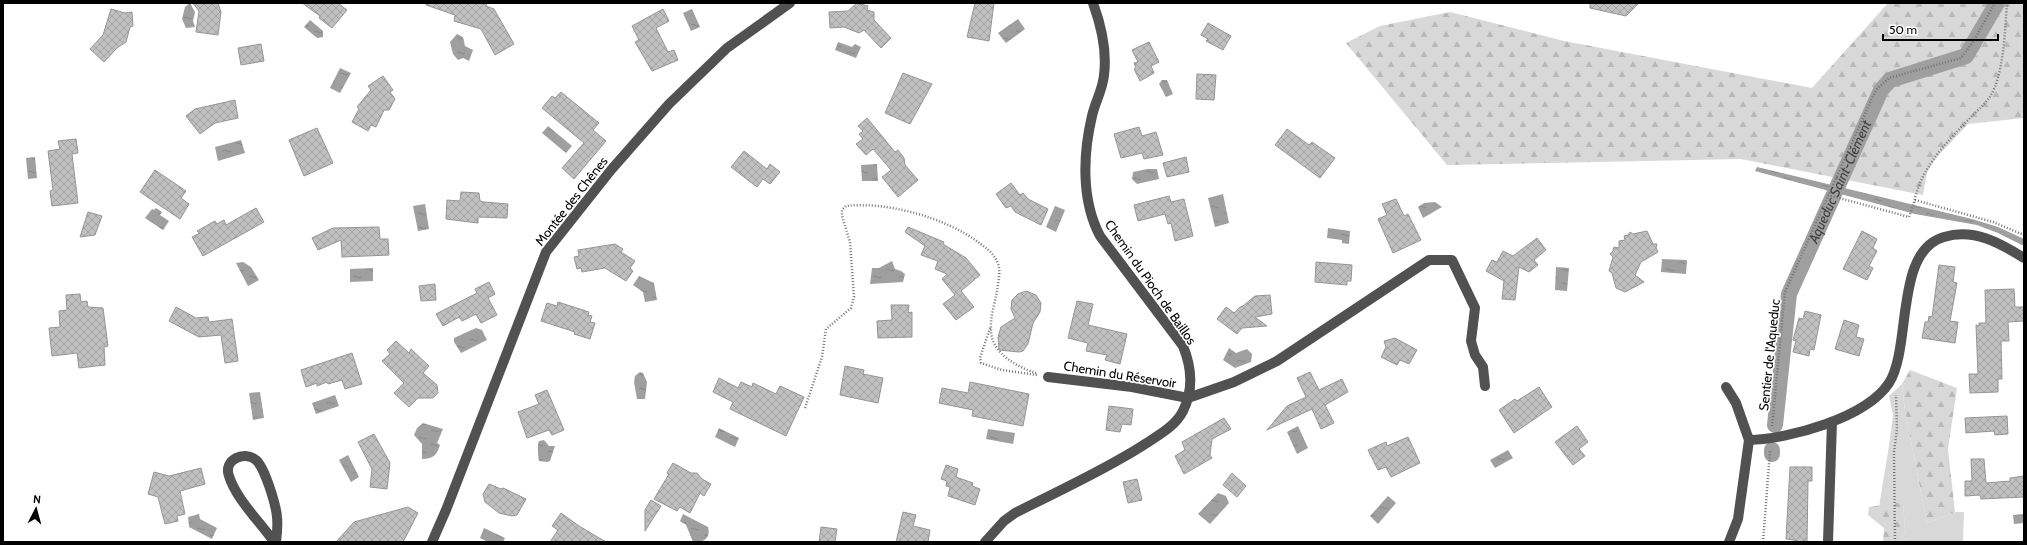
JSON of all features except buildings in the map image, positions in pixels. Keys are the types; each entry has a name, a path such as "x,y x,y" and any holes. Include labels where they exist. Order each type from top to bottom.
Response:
{"street":[{"name":"Montée des Chênes","path":"432,542 446,510 546,252 611,170 669,104 727,48 790,3"},
{"name":"Chemin du Pioch de Baillos","path":"986,542 1004,521 1015,513 1113,464 1164,432 1183,412 1192,385 1183,346 1100,236 1092,218 1085,175 1085,154 1092,115 1104,77 1100,21 1093,3"},
{"path":"1749,440 1797,432 1832,422 1855,412 1870,403 1885,389 1895,372 1912,274 1919,259 1930,245 1939,238 1952,235 1980,236 2003,246 2024,258"},
{"path":"1188,398 1234,382 1277,361 1429,260 1452,260 1475,308 1471,340 1475,355 1483,367 1485,386"},
{"name":"Chemin du Réservoir","path":"1048,377 1132,387 1188,398"},
{"path":"1726,387 1736,404 1749,440 1738,519 1729,542"},
{"path":"1828,542 1832,422"},
{"path":"243,455 257,461 263,472 277,516 275,542 241,498 228,476 230,463 237,457 243,455"}],"path":[{"name":"Sentier de l'Aqueduc","path":"1763,542 1771,437 1785,292 1845,155 1877,89 1889,78 1961,58 1973,42 1995,3"},
{"path":"1828,195 1910,217 1925,170 1935,156 1989,98 1996,82 2001,59 2007,3"},
{"path":"1914,201 1993,222 2024,235"},
{"name":"Chemin du Réservoir","path":"805,408 822,357 824,333 826,329 851,308 854,297 850,242 842,216 842,210 846,206 854,205 922,215 958,228 989,250 995,258 1000,271 991,324 980,358 981,363 1002,370 1048,377"},
{"name":"Chemin du Réservoir","path":"991,324 992,339 1006,357 1023,368 1048,377"},
{"path":"1895,372 1897,429 1894,452 1895,542"}],"green space":[{"path":"1888,3 2024,3 2024,118 1968,124 1937,157 1927,172 1923,195 1741,159 1447,165 1346,43 1380,26 1450,12 1564,41 1812,88"},
{"path":"1910,370 1957,388 1948,449 1955,512 1927,523 1905,411 1902,384"},
{"path":"1902,384 1905,411 1927,523 1955,512 1964,512 1963,542 1906,542 1903,503 1879,507 1893,415 1889,396"},
{"path":"1903,502 1906,542 1883,542 1884,528 1868,515 1869,507"}],"water":[{"path":"190,3 195,12 193,21 195,27 186,28 182,19 185,7"},
{"path":"692,9 700,27 691,31 683,13"},
{"path":"1018,19 1025,29 1006,43 998,33"},
{"path":"310,20 323,31 323,37 317,38 304,27"},
{"path":"457,34 463,37 465,46 473,50 469,61 463,58 458,60 453,54 450,42"},
{"path":"838,42 852,47 855,44 861,47 856,58 835,50"},
{"path":"340,68 351,73 340,93 330,88"},
{"path":"1162,80 1167,80 1173,94 1166,97 1159,84"},
{"path":"548,126 572,146 566,153 542,133"},
{"path":"241,140 245,153 218,161 215,147"},
{"path":"35,157 37,178 28,179 26,158"},
{"path":"877,164 878,181 862,181 861,165"},
{"path":"1757,167 1972,219 1998,227 2024,239 2024,246 1998,233 1977,225 1915,214 1755,171"},
{"path":"1147,169 1157,169 1159,179 1137,184 1132,179 1133,172"},
{"path":"1223,194 1229,223 1215,227 1208,198"},
{"path":"1435,202 1442,207 1423,218 1418,207 1424,203"},
{"path":"425,204 429,229 418,231 413,206"},
{"path":"1055,206 1065,210 1056,232 1046,227"},
{"path":"156,208 162,212 160,215 169,221 163,230 145,218 152,209 154,210"},
{"path":"1328,228 1350,231 1349,244 1342,243 1342,240 1327,238"},
{"path":"1662,259 1687,260 1686,274 1661,272"},
{"path":"892,261 895,269 905,274 903,282 870,284 872,268 879,268"},
{"path":"243,262 251,267 259,280 248,286 236,263"},
{"path":"1556,267 1569,268 1567,291 1555,290"},
{"path":"373,268 373,281 350,282 350,269"},
{"path":"639,276 654,283 657,300 645,302 643,292 633,285"},
{"path":"476,328 482,330 487,340 461,353 454,342 454,338"},
{"path":"1229,348 1236,353 1247,349 1252,354 1251,362 1235,368 1223,360"},
{"path":"640,372 643,373 647,382 645,399 637,399 634,382 635,376"},
{"path":"260,392 264,418 253,420 249,393"},
{"path":"335,395 339,406 316,414 312,403"},
{"path":"423,423 443,429 437,443 440,445 438,451 432,457 422,459 422,444 414,435 417,428"},
{"path":"1298,426 1308,448 1297,454 1287,432"},
{"path":"719,428 739,438 735,447 715,437"},
{"path":"988,429 1015,433 1013,444 986,439"},
{"path":"544,440 549,446 555,446 550,461 547,462 539,461 538,443 539,441"},
{"path":"1508,450 1513,458 1495,468 1490,460"},
{"path":"348,455 359,477 351,482 339,460"},
{"path":"1218,493 1226,496 1229,503 1210,524 1198,514"},
{"path":"1388,496 1396,503 1378,524 1370,516"},
{"path":"199,514 200,519 217,528 212,539 189,527 188,517"},
{"path":"683,514 708,527 709,531 706,539 693,542 686,525 680,521"},
{"path":"2024,514 2024,523 2014,524 2013,515"},
{"path":"484,528 505,538 503,542 488,542 480,538"}],"waterway":[{"name":"Aqueduc Saint-Clément","path":"1775,425 1789,294 1881,90 1890,80 1966,56 1997,3"}]}
